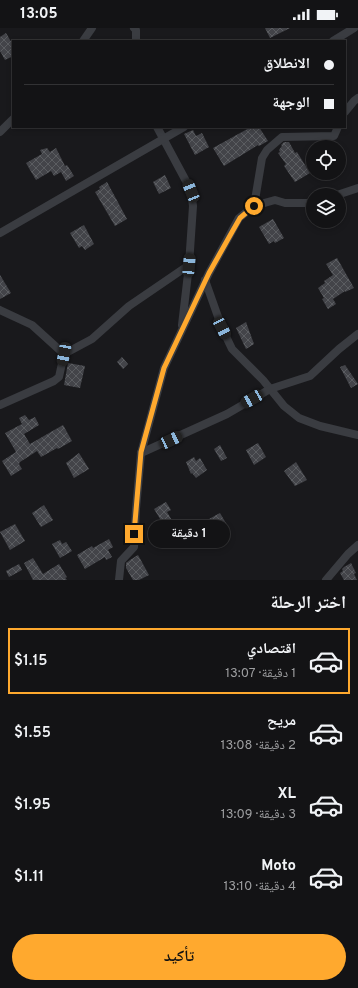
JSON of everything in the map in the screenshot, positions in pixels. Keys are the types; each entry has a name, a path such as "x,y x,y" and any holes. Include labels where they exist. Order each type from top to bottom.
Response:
{"street":[{"path":"84,40 92,28"},
{"path":"134,28 136,30 136,40"},
{"path":"335,40 354,28"},
{"path":"346,111 358,98"},
{"path":"0,132 12,120"},
{"path":"158,128 182,171 191,191 193,206 189,265 181,333"},
{"path":"0,233 182,128"},
{"path":"254,206 262,158 266,150 282,137 334,136 338,128"},
{"path":"346,192 358,188"},
{"path":"119,580 121,561 134,547 141,452 164,368 205,280 240,218 254,206 275,200 285,203 306,204"},
{"path":"0,404 54,381 59,377 64,354 92,339 129,306 189,265"},
{"path":"205,280 222,328 232,348 264,380 284,406 299,418 320,426 358,435"},
{"path":"0,310 32,325 64,354"},
{"path":"141,452 227,414 270,389 310,376 339,349 358,334"},
{"path":"326,580 348,554 358,545"}],"building":[{"path":"265,28 290,28 270,38"},
{"path":"6,33 12,43 12,56 5,60 0,51 0,37"},
{"path":"249,128 260,128 268,141 259,146 258,145 224,166 213,148"},
{"path":"193,130 196,136 202,133 209,147 195,155 184,134"},
{"path":"284,142 289,142 295,153 297,152 306,167 306,175 295,182 284,166 286,164 278,153 280,152 279,150 282,146 281,145"},
{"path":"47,148 50,152 56,148 65,166 67,165 74,176 66,181 61,172 54,176 51,171 36,180 26,163 42,154 40,150"},
{"path":"165,175 171,188 159,194 153,182"},
{"path":"107,182 127,219 115,226 95,192 100,189 99,187"},
{"path":"273,219 284,238 275,243 274,241 269,244 259,227"},
{"path":"84,225 94,244 85,250 82,246 79,248 70,233"},
{"path":"337,258 354,288 345,291 333,299 336,304 328,309 318,288 325,283 324,281 333,275 326,264"},
{"path":"0,275 11,293 0,299"},
{"path":"246,322 254,344 246,349 236,328"},
{"path":"122,357 128,364 123,369 117,362"},
{"path":"68,363 85,366 80,388 64,385"},
{"path":"345,365 358,384 351,388 340,367"},
{"path":"25,415 29,420 35,417 39,425 24,434 30,444 63,425 72,441 41,457 37,451 20,462 19,464 22,469 11,476 2,461 16,452 5,433 22,424 19,418"},
{"path":"258,443 266,457 254,465 246,450"},
{"path":"220,445 227,458 221,461 214,449"},
{"path":"79,453 89,469 74,478 66,463"},
{"path":"194,457 196,461 200,458 207,470 196,478 192,473 191,474 186,462"},
{"path":"296,462 307,480 295,486 284,471"},
{"path":"166,502 171,510 167,512 173,522 165,527 154,509"},
{"path":"44,505 53,520 41,527 32,513"},
{"path":"220,513 227,525 213,533 209,526 212,524 209,519"},
{"path":"15,524 25,541 10,550 0,532"},
{"path":"109,539 113,547 108,550 112,557 106,560 105,557 85,569 77,555 92,546 93,548"},
{"path":"60,540 62,544 66,542 72,551 60,558 52,544"},
{"path":"138,555 149,575 139,580 133,580 126,568 126,563"},
{"path":"33,558 43,574 59,564 67,577 65,578 67,580 33,580 24,563"},
{"path":"351,563 356,573 354,574 357,580 344,580 340,573 343,571 342,569 344,567"},
{"path":"19,564 22,570 9,577 6,571"}],"route":[{"path":"134,534 141,452 164,368 209,273 240,218 254,206"}]}
